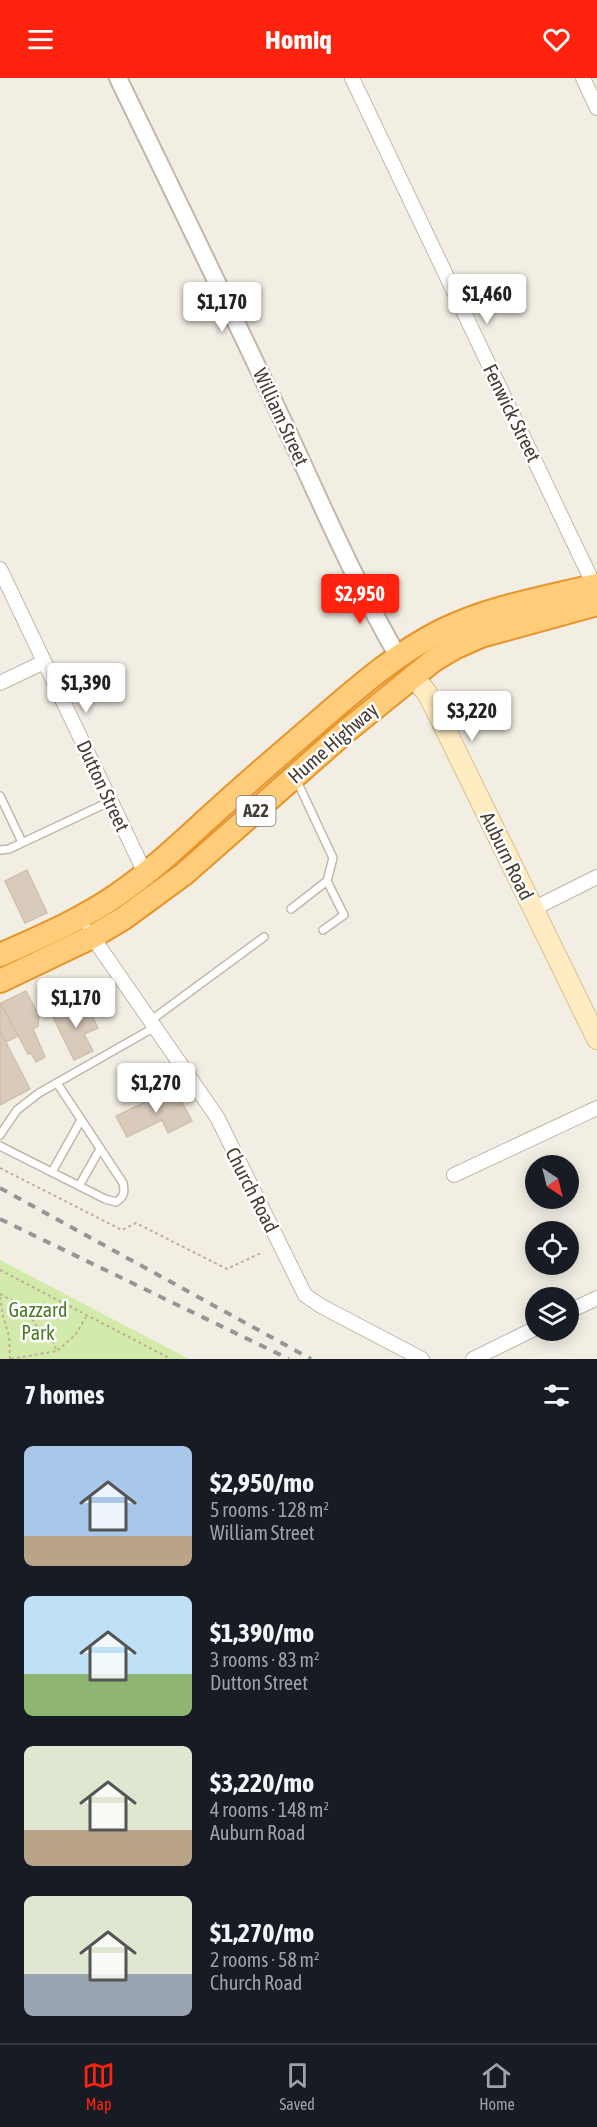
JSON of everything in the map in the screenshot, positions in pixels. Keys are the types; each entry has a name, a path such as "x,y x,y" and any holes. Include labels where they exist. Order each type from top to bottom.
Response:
{"highway":[{"name":"Hume Highway","path":"0,981 85,928 117,895 347,697 423,641 460,623 551,595 596,591"},
{"name":"Hume Highway","path":"0,955 124,918 184,874 413,676 454,648 596,591"},
{"path":"399,658 413,676"}],"main road":[{"name":"Auburn Road","path":"413,676 427,693 438,714 597,1039"}],"street":[{"name":"William Street","path":"118,78 235,318 355,574 399,658"},
{"name":"Fenwick Street","path":"352,78 596,591"},
{"path":"583,78 597,108"},
{"name":"Dutton Street","path":"0,569 145,873"},
{"path":"0,683 44,662"},
{"path":"533,909 597,877"},
{"name":"Church Road","path":"85,928 217,1117 305,1294 321,1306 422,1359"},
{"path":"454,1175 597,1108"},
{"path":"579,1307 597,1298"},
{"path":"473,1359 525,1333"}],"lane":[{"path":"291,909 327,881 333,858 295,777"},
{"path":"0,796 22,842"},
{"path":"0,850 111,801"},
{"path":"322,930 344,915 327,881"},
{"path":"0,1135 17,1110 153,1024 264,938"},
{"path":"0,1146 110,1202 121,1199 124,1194 123,1183 57,1083"},
{"path":"52,1172 81,1120"},
{"path":"79,1186 100,1149"}],"path":[{"path":"0,1168 122,1230 136,1223 227,1269 263,1252"},
{"path":"0,1270 171,1359"},
{"path":"0,1296 9,1336 10,1359 57,1351 76,1334 87,1315"},
{"path":"0,1296 25,1307 36,1325 53,1342 57,1351"}],"green space":[{"name":"Gazzard Park","path":"0,1260 189,1359 0,1359"}],"building":[{"path":"27,870 47,913 25,923 5,881"},
{"path":"26,991 39,1016 38,1026 33,1029 45,1057 36,1062 31,1053 28,1054 1,1003"},
{"path":"85,1001 98,1028 84,1034 93,1051 74,1060 53,1017"},
{"path":"0,1003 18,1036 6,1042 0,1031"},
{"path":"0,1031 30,1089 0,1105"},
{"path":"174,1088 192,1121 168,1133 162,1120 127,1137 116,1116"}],"railway":[{"path":"0,1188 311,1359"},
{"path":"0,1219 289,1359"}]}
